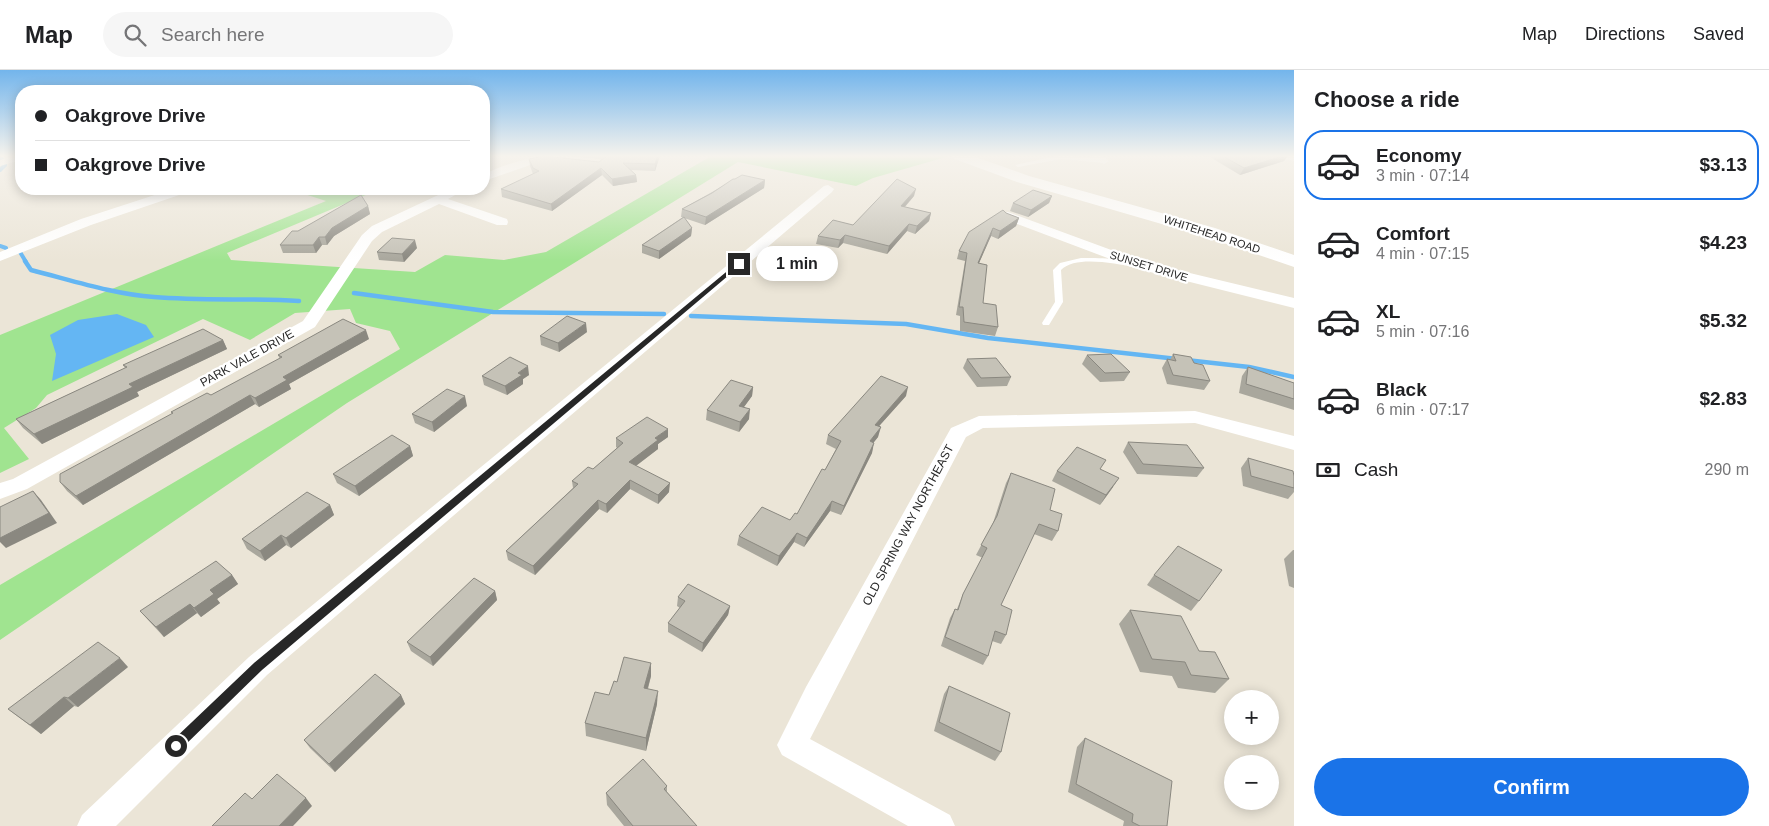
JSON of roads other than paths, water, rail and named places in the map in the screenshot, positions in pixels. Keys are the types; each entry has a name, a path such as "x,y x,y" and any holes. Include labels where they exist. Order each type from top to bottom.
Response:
{"street":[{"path":"93,826 258,666 826,190"},
{"name":"WHITEHEAD ROAD","path":"1063,190 1209,232 1294,261"},
{"path":"0,257 86,222 166,195"},
{"name":"PARK VALE DRIVE","path":"0,491 20,484 309,324 367,238 377,229 447,195"},
{"path":"436,200 502,222"},
{"name":"SUNSET DRIVE","path":"1008,216 1140,265 1294,303"},
{"name":"OLD SPRING WAY NORTHEAST","path":"938,826 792,745 816,696 958,433 979,422 1195,417 1294,444"}],"lane":[{"path":"1046,324 1058,302 1057,270 1062,265 1084,260 1140,265"}],"water":[{"path":"117,314 146,325 154,337 52,381 56,354 50,335 78,320"}],"waterway":[{"path":"0,246 6,248"},
{"path":"20,252 26,262"},
{"path":"25,261 31,270 123,293 190,299 299,301"},
{"path":"354,293 493,312 664,314"},
{"path":"691,316 906,324 988,338 1249,367 1294,377"}]}
